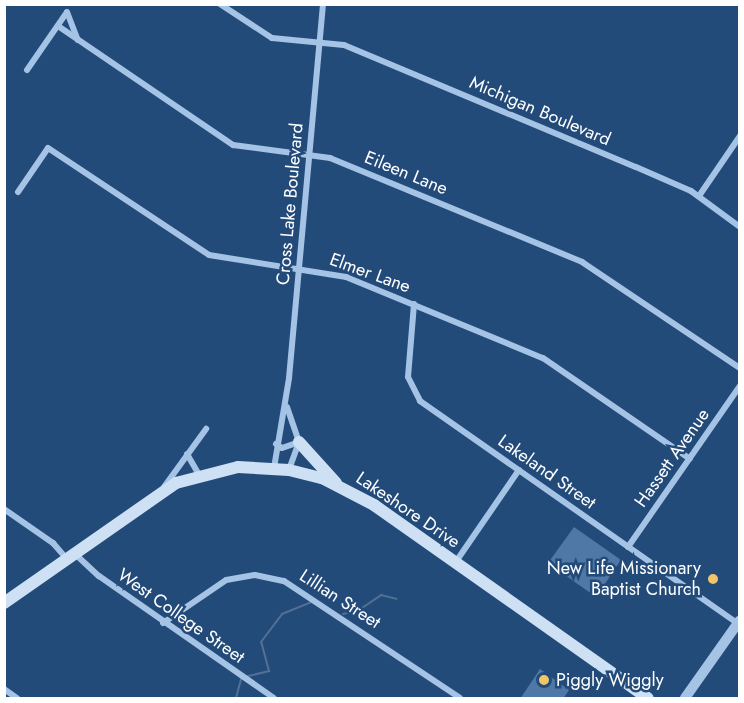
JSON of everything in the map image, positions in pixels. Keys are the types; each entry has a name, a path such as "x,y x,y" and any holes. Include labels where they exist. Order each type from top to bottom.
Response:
{"main road":[{"path":"296,438 337,484"},
{"name":"Lakeshore Drive","path":"4,603 162,490 199,475 238,467 289,470 337,484 455,563 648,699"}],"street":[{"name":"Michigan Boulevard","path":"220,4 272,38 320,40 344,45 699,196 740,227"},
{"name":"Cross Lake Boulevard","path":"274,468 278,433 286,406 323,4"},
{"path":"27,70 70,12 79,41"},
{"name":"Eileen Lane","path":"58,26 222,140 251,150 330,158 582,262 740,368"},
{"path":"699,196 740,136"},
{"name":"Elmer Lane","path":"18,192 48,148 199,251 231,261 299,268 346,277 543,358 690,459"},
{"name":"Lakeland Street","path":"414,304 408,368 416,397 739,623"},
{"name":"Hassett Avenue","path":"628,547 740,386"},
{"name":"Cross Lake Boulevard","path":"286,406 296,438"},
{"path":"162,490 206,429"},
{"path":"278,433 296,438"},
{"path":"276,444 291,447 296,438"},
{"path":"289,470 296,438"},
{"path":"187,454 199,475"},
{"path":"455,563 519,470"},
{"name":"West College Street","path":"4,510 274,699"},
{"name":"Lillian Street","path":"163,622 226,580 255,575 284,581 460,699"},
{"path":"685,699 739,623"},
{"path":"4,689 17,699"}],"building":[{"path":"574,527 621,560 596,597 548,563"},
{"name":"Piggly Wiggly","path":"540,669 569,690 563,699 520,699"}],"waterway":[{"path":"343,614 359,610 381,595 397,599"},
{"path":"248,676 269,671 261,642 282,614 311,602"},
{"path":"236,698 241,679"}],"place":[{"name":"New Life Missionary Baptist Church","path":"713,579"},
{"name":"Piggly Wiggly","path":"544,680"}]}
